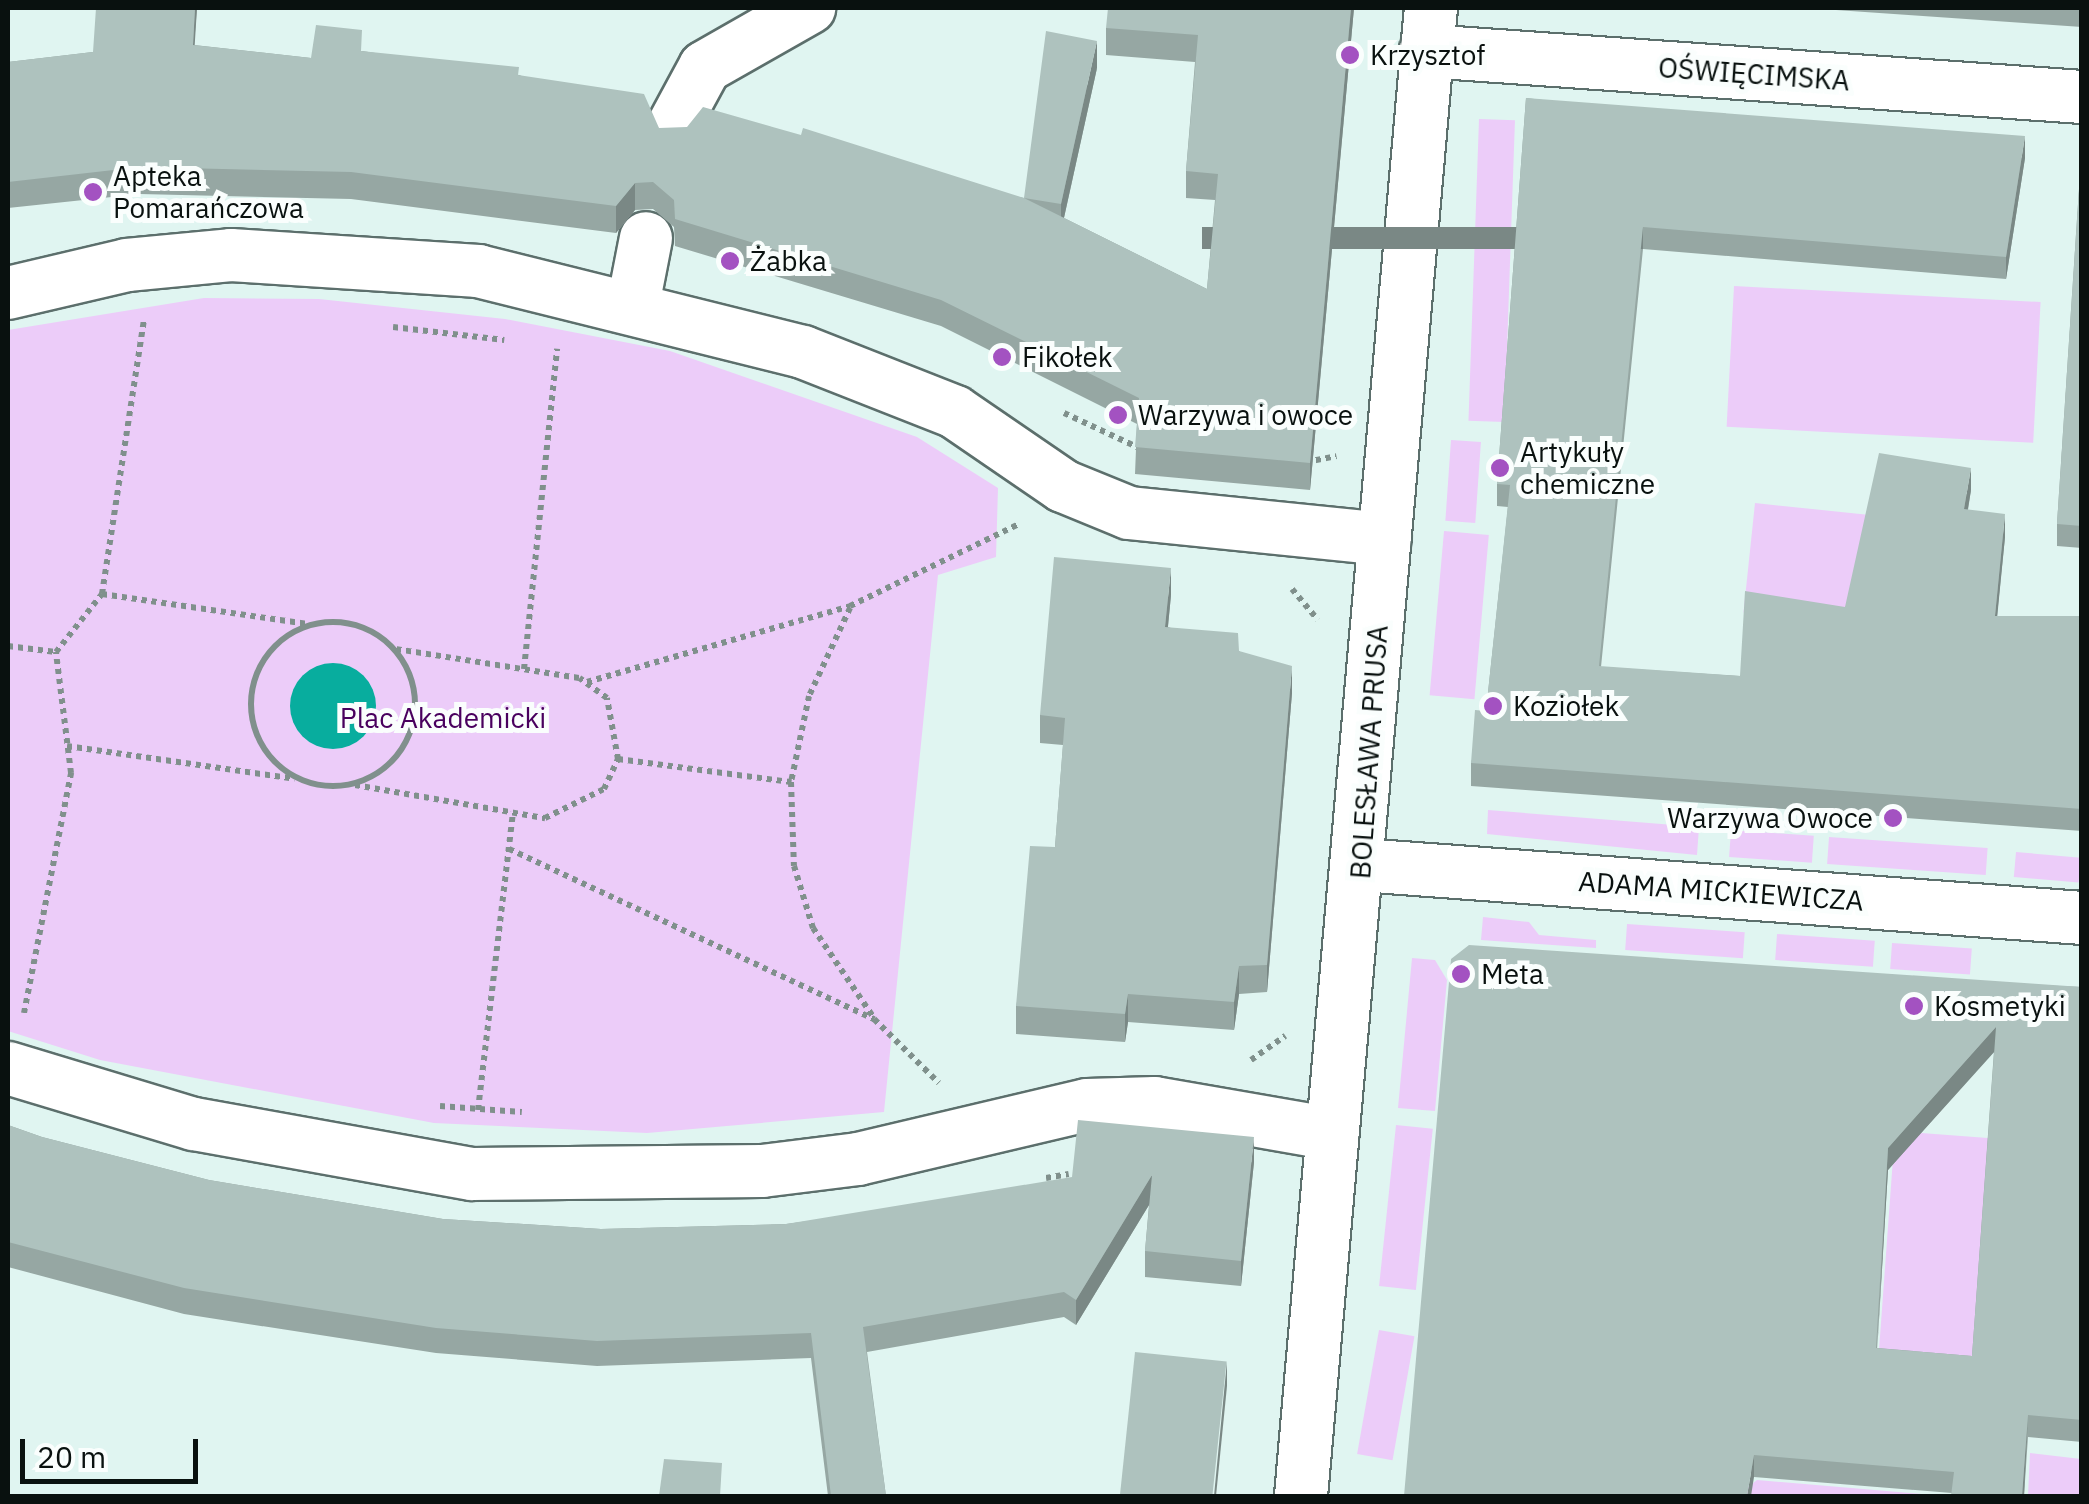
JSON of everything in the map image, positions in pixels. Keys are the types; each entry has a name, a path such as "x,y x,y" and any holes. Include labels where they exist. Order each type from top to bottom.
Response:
{"street":[{"path":"672,128 705,67 810,8"},
{"name":"OŚWIĘCIMSKA","path":"1428,29 2082,97"},
{"name":"BOLESŁAWA PRUSA","path":"1301,1496 1332,1134 1361,865 1384,540 1428,29"},
{"path":"633,305 646,238"},
{"path":"8,293 126,265 231,254 478,271 633,305 803,352 954,412 1063,486 1129,514 1384,540"},
{"name":"ADAMA MICKIEWICZA","path":"1361,865 2082,918"},
{"path":"8,1068 194,1124 472,1174 762,1170 858,1159 1088,1105 1155,1103 1332,1134"}],"path":[{"path":"126,324 162,320"},
{"path":"24,1014 70,773 56,652 102,594 144,321"},
{"path":"372,324 524,342"},
{"path":"542,345 576,351"},
{"path":"524,669 557,347"},
{"path":"1055,408 1156,450"},
{"path":"1285,460 1334,458 1341,448"},
{"path":"1009,515 1033,533"},
{"path":"586,682 850,606 1020,524"},
{"path":"1277,580 1305,596 1320,630"},
{"path":"68,746 355,785 545,818 582,806 618,759 607,698 586,682 395,649 338,621 308,624 102,594"},
{"path":"850,606 809,696 791,782 794,866 813,928 874,1019 941,1084"},
{"path":"296,779 270,759 250,698 261,662 308,624"},
{"path":"8,646 56,652"},
{"path":"355,785 388,766 408,740 416,709 395,649"},
{"path":"618,759 791,782"},
{"path":"478,1110 512,812"},
{"path":"509,849 874,1019"},
{"path":"8,1006 38,1022"},
{"path":"1243,1064 1286,1036 1287,1016"},
{"path":"922,1090 952,1081"},
{"path":"422,1104 532,1113"}],"green space":[{"path":"1479,119 1515,120 1504,422 1468,421"},
{"path":"1734,286 2041,302 2033,443 1727,427"},
{"name":"Plac Akademicki","path":"204,298 319,299 505,319 670,351 917,437 998,488 996,557 938,575 884,1112 647,1133 434,1123 100,1060 8,1031 8,330"},
{"path":"1451,440 1481,442 1475,523 1445,521"},
{"path":"1755,503 1867,515 1856,624 1744,612"},
{"path":"1444,531 1489,535 1474,699 1430,695"},
{"path":"1488,810 1699,827 1697,855 1487,834"},
{"path":"1731,830 1814,836 1812,863 1729,857"},
{"path":"1829,837 1988,848 1986,875 1827,864"},
{"path":"2016,852 2081,858 2079,883 2014,877"},
{"path":"1483,917 1529,922 1539,935 1596,940 1596,948 1481,940"},
{"path":"1627,924 1745,932 1743,958 1625,950"},
{"path":"1777,934 1875,941 1873,967 1775,960"},
{"path":"1892,943 1972,949 1970,975 1890,969"},
{"path":"1412,958 1435,960 1447,980 1435,1111 1398,1108"},
{"path":"1396,1125 1433,1129 1416,1290 1379,1286"},
{"path":"1895,1131 2081,1145 1971,1377 1873,1432"},
{"path":"1379,1330 1414,1336 1393,1460 1357,1454"},
{"path":"2030,1453 2081,1459 2081,1496 2028,1496"},
{"path":"1757,1480 1945,1496 1737,1496"}],"shaded area":[{"path":"325,663 341,663 364,675 373,689 373,723 364,737 341,749 325,749 309,742 297,730 290,714 290,698 297,682 309,670"}],"building":[{"path":"96,8 195,8 193,45 311,58 316,25 362,30 361,51 519,67 518,75 644,94 659,128 687,127 703,107 801,135 803,128 1024,198 1207,289 1218,174 1186,171 1198,35 1106,28 1108,8 1351,8 1310,463 1135,447 1139,398 941,300 675,219 674,200 653,182 635,183 616,206 351,172 140,167 8,182 8,62 93,52"},
{"path":"1046,31 1097,41 1061,204 1024,198"},
{"path":"1526,98 2025,136 2006,257 1643,227 1599,666 1740,676 1745,591 1845,607 1879,453 1971,468 1964,509 2005,514 1995,616 2082,616 2082,809 1471,763 1475,710 1486,711 1510,485 1497,484"},
{"path":"2082,143 2082,526 2057,524"},
{"path":"1054,557 1171,568 1165,627 1238,633 1239,651 1292,666 1267,965 1239,966 1234,1002 1128,994 1125,1014 1016,1006 1030,846 1055,847 1065,718 1040,715"},
{"path":"1469,945 2082,987 2082,1420 2028,1415 2022,1496 1951,1496 1954,1472 1754,1455 1747,1496 1404,1496 1451,959","holes":["1996,1027 1972,1356 1876,1348 1888,1148"]},
{"path":"1078,1120 1254,1137 1241,1261 1145,1251 1152,1175 1076,1300 1064,1292 863,1327 886,1496 831,1496 811,1333 597,1341 436,1328 184,1288 8,1242 8,1125 209,1180 443,1219 601,1229 786,1224 1072,1177"},
{"path":"1135,1352 1226,1362 1212,1496 1120,1496"},
{"path":"664,1459 722,1463 720,1496 659,1496"}],"place":[{"name":"Krzysztof","path":"1350,55"},
{"name":"Apteka Pomarańczowa","path":"93,192"},
{"name":"Żabka","path":"730,261"},
{"name":"Fikołek","path":"1002,357"},
{"name":"Warzywa i owoce","path":"1118,415"},
{"name":"Artykuły chemiczne","path":"1500,468"},
{"name":"Koziołek","path":"1493,706"},
{"name":"Warzywa Owoce","path":"1893,818"},
{"name":"Meta","path":"1461,974"},
{"name":"Kosmetyki","path":"1914,1006"}]}
